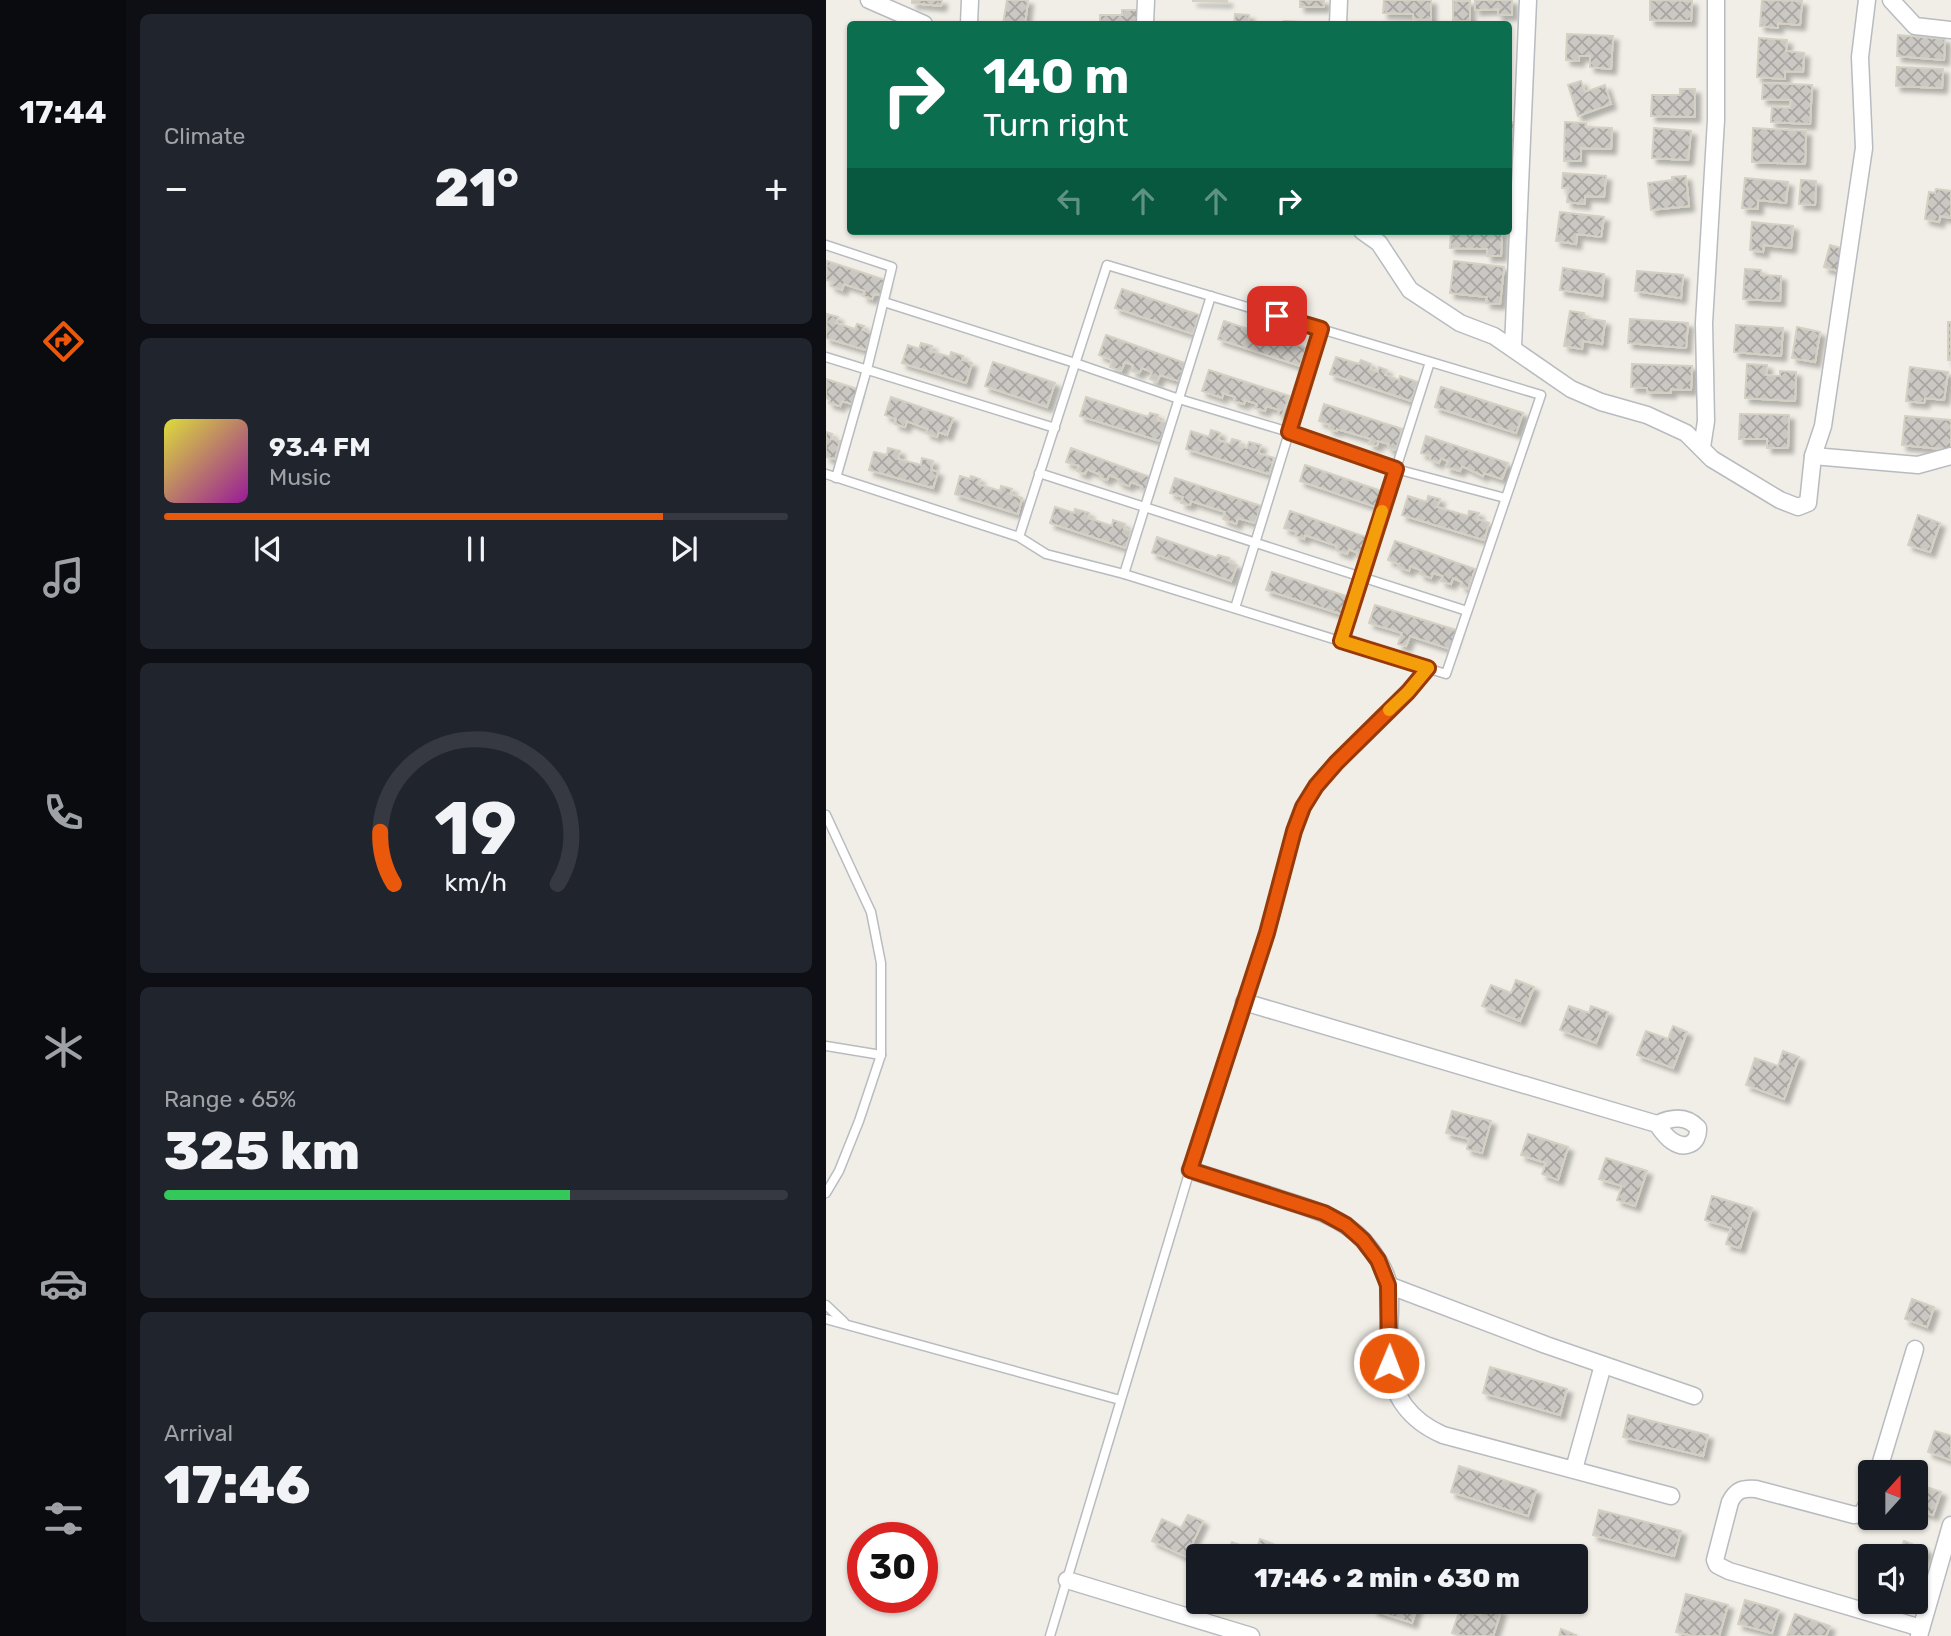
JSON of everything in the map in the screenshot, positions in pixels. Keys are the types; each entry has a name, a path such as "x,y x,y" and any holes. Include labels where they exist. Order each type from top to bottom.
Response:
{"street":[{"path":"869,0 917,21"},
{"path":"969,21 970,0"},
{"path":"1145,21 1146,0"},
{"path":"1338,21 1339,0"},
{"path":"1513,347 1528,0"},
{"path":"1702,447 1706,421 1704,323 1716,120 1716,0"},
{"path":"1368,235 1380,243 1410,290 1460,323 1494,336 1513,347 1571,389 1601,402 1647,415 1686,433 1712,459 1780,500 1798,507 1808,503 1813,456 1823,426 1864,148 1860,57 1867,0"},
{"path":"1892,0 1915,26 1951,30"},
{"path":"1813,456 1918,465 1951,456"},
{"path":"1244,1002 1657,1124"},
{"path":"1190,1170 1324,1213 1346,1225 1363,1240 1378,1260 1388,1285 1389,1363 1394,1384 1411,1415 1424,1427 1443,1435 1671,1496"},
{"path":"1388,1285 1694,1396"},
{"path":"1882,1460 1914,1349"},
{"path":"1574,1469 1603,1365"},
{"path":"1858,1514 1756,1489 1740,1489 1730,1502 1715,1560 1717,1565 1729,1571 1920,1632 1945,1568 1951,1525"},
{"path":"1067,1580 1251,1636"}],"lane":[{"path":"826,245 892,267 836,478"},
{"path":"826,474 1019,537 1046,554 1124,574 1446,674 1541,395 1107,265 1019,537"},
{"path":"1124,574 1211,296"},
{"path":"884,302 1396,469 1505,498"},
{"path":"1235,608 1321,329"},
{"path":"826,356 1055,428"},
{"path":"1341,641 1430,362"},
{"path":"1039,473 1467,611"},
{"path":"1051,1636 1120,1400 1190,1170 1267,933 1303,807 1316,786 1336,763 1408,692 1428,668"},
{"path":"826,815 871,912 881,963 881,1055 859,1121 839,1171 826,1193"},
{"path":"826,1046 881,1055"},
{"path":"826,1306 846,1325"},
{"path":"826,1319 1120,1400"}],"building":[{"path":"912,0 942,0 941,6 912,3"},
{"path":"1007,0 1028,0 1025,21 1004,21"},
{"path":"1227,0 1227,2 1193,1"},
{"path":"1300,0 1324,0 1324,7 1300,7"},
{"path":"1384,0 1431,0 1431,20 1413,19 1413,14 1383,13"},
{"path":"1475,0 1512,0 1512,15 1498,15 1498,9 1475,10"},
{"path":"1650,0 1692,1 1691,21 1650,20"},
{"path":"1762,0 1802,1 1800,25 1778,23 1778,28 1760,26"},
{"path":"1453,1 1470,1 1470,21 1453,21"},
{"path":"1122,10 1137,10 1137,21 1100,21 1100,15 1122,15"},
{"path":"1235,14 1249,15 1249,21 1234,21"},
{"path":"1567,34 1613,36 1611,69 1590,67 1590,56 1579,56 1579,61 1566,60"},
{"path":"1898,35 1945,39 1944,60 1897,56"},
{"path":"1759,38 1787,40 1786,51 1804,53 1803,72 1785,71 1785,79 1757,77"},
{"path":"1897,67 1943,69 1942,88 1896,86"},
{"path":"1581,81 1585,92 1605,85 1611,104 1578,116 1568,85"},
{"path":"1763,83 1812,85 1810,124 1771,122 1772,107 1790,108 1791,100 1762,99"},
{"path":"1680,89 1695,89 1695,117 1651,116 1652,95 1680,95"},
{"path":"1512,122 1514,122 1513,153"},
{"path":"1565,122 1586,123 1586,127 1612,128 1611,149 1581,148 1581,161 1564,161"},
{"path":"1654,128 1691,131 1688,160 1652,158"},
{"path":"1753,128 1806,131 1805,164 1752,162"},
{"path":"1512,169 1515,169 1512,202"},
{"path":"1563,173 1606,176 1604,197 1585,196 1585,204 1567,202 1568,188 1562,188"},
{"path":"1686,176 1689,206 1651,210 1648,183"},
{"path":"1745,178 1788,182 1786,203 1758,200 1758,209 1742,208"},
{"path":"1801,180 1816,181 1815,205 1799,204"},
{"path":"1936,189 1951,191 1951,218 1940,216 1939,222 1925,219 1929,192 1935,193"},
{"path":"1560,212 1604,217 1601,237 1577,234 1576,244 1556,241"},
{"path":"1752,222 1793,226 1791,248 1764,245 1763,252 1750,250"},
{"path":"1451,235 1502,235 1501,256 1487,256 1487,249 1450,248"},
{"path":"1830,245 1844,249 1838,271 1824,267"},
{"path":"827,261 885,280 881,295 874,294 872,299 863,296 865,291 844,284 842,290 831,286 833,282 826,280"},
{"path":"1454,261 1504,267 1500,304 1486,303 1487,297 1450,293"},
{"path":"1563,268 1604,274 1602,296 1560,290"},
{"path":"1745,269 1761,270 1761,275 1781,276 1780,301 1743,299"},
{"path":"1637,271 1683,275 1681,298 1635,291"},
{"path":"1122,289 1199,315 1193,334 1115,308"},
{"path":"1570,311 1584,313 1584,318 1605,321 1602,344 1583,341 1582,349 1564,346"},
{"path":"827,314 838,317 836,323 855,329 857,324 864,326 862,330 871,333 866,350 826,338"},
{"path":"1630,319 1688,323 1686,348 1628,343"},
{"path":"1224,321 1306,348 1300,366 1218,339"},
{"path":"1948,322 1951,322 1951,360 1948,360"},
{"path":"1736,325 1783,328 1781,356 1734,352"},
{"path":"1797,327 1820,332 1815,362 1792,358"},
{"path":"1106,335 1185,363 1179,381 1160,375 1157,382 1150,379 1152,372 1142,368 1139,373 1132,371 1133,365 1125,362 1121,371 1110,367 1112,360 1099,355"},
{"path":"921,343 932,346 930,351 950,357 951,352 972,363 966,383 902,363 908,345 919,349"},
{"path":"1336,357 1359,364 1361,360 1371,364 1370,369 1378,372 1379,367 1387,370 1385,375 1399,380 1400,376 1418,382 1411,401 1330,374"},
{"path":"993,362 1055,383 1047,407 985,386"},
{"path":"1632,364 1692,366 1691,390 1647,392 1647,388 1631,387"},
{"path":"1747,364 1767,365 1766,375 1780,376 1780,371 1796,372 1795,401 1745,398"},
{"path":"1910,367 1948,372 1944,400 1925,398 1924,403 1906,401"},
{"path":"1209,370 1289,396 1282,416 1278,414 1280,410 1266,406 1265,411 1255,408 1257,404 1245,400 1244,404 1234,401 1235,397 1223,393 1222,398 1202,391"},
{"path":"826,379 857,389 852,404 842,401 840,406 829,403 830,400 826,398"},
{"path":"1441,387 1523,413 1516,433 1435,407"},
{"path":"891,397 953,418 947,435 938,432 937,437 926,433 928,429 907,421 905,427 895,424 896,419 885,415"},
{"path":"1086,397 1148,417 1150,413 1158,415 1157,420 1166,423 1160,441 1080,416"},
{"path":"1324,404 1402,429 1396,450 1388,448 1389,444 1378,441 1377,446 1369,444 1371,439 1329,429 1330,425 1319,421"},
{"path":"1740,414 1789,415 1788,448 1767,448 1767,439 1739,439"},
{"path":"1905,416 1951,420 1951,450 1902,445"},
{"path":"1211,430 1220,433 1218,440 1230,444 1232,439 1240,441 1239,446 1247,448 1249,442 1261,445 1258,453 1274,458 1269,474 1186,449 1191,431 1209,437"},
{"path":"826,432 832,434 831,439 840,441 835,459 826,457"},
{"path":"1426,436 1508,463 1502,479 1484,473 1483,476 1462,466 1460,471 1446,467 1448,461 1441,458 1439,463 1430,460 1431,456 1421,453"},
{"path":"888,448 900,451 898,459 921,465 922,458 933,461 931,470 938,472 933,488 869,470 874,452 887,455"},
{"path":"1071,448 1150,477 1145,491 1141,489 1142,486 1131,482 1129,486 1109,475 1107,480 1087,469 1085,474 1077,471 1079,466 1066,462"},
{"path":"1305,465 1384,492 1379,508 1300,481"},
{"path":"960,476 980,479 978,484 1000,491 1001,486 1012,489 1010,494 1022,498 1018,514 955,494"},
{"path":"1175,478 1261,506 1255,523 1238,518 1236,524 1223,519 1225,512 1191,501 1190,505 1181,503 1183,497 1170,493"},
{"path":"1408,496 1427,502 1428,496 1440,499 1437,507 1468,516 1469,511 1479,513 1477,519 1489,523 1484,540 1402,515"},
{"path":"1055,507 1074,513 1075,509 1089,513 1088,518 1112,526 1113,520 1125,524 1124,529 1131,531 1126,548 1050,523"},
{"path":"1290,511 1369,538 1362,558 1349,549 1347,554 1336,550 1337,546 1305,535 1304,539 1295,536 1297,532 1284,528"},
{"path":"1918,515 1940,523 1930,552 1908,545"},
{"path":"1157,537 1217,558 1218,555 1229,558 1228,562 1237,565 1231,581 1152,553"},
{"path":"1395,541 1475,569 1468,589 1453,578 1451,584 1441,581 1443,576 1433,573 1431,578 1410,566 1409,571 1398,567 1399,564 1388,560"},
{"path":"1272,572 1349,597 1344,615 1266,590"},
{"path":"1375,605 1456,630 1450,649 1410,636 1406,646 1398,644 1402,633 1369,623"},
{"path":"1516,980 1534,987 1520,1021 1482,1006 1491,985 1511,993"},
{"path":"1569,1006 1589,1013 1591,1006 1608,1012 1596,1043 1560,1030"},
{"path":"1673,1026 1687,1032 1673,1068 1637,1055 1646,1031 1668,1039"},
{"path":"1783,1051 1799,1057 1784,1099 1746,1085 1755,1058 1778,1066"},
{"path":"1452,1111 1491,1121 1482,1153 1467,1149 1469,1139 1446,1133"},
{"path":"1528,1134 1568,1147 1558,1180 1542,1174 1546,1163 1521,1155"},
{"path":"1606,1158 1647,1171 1635,1206 1617,1200 1622,1186 1599,1179"},
{"path":"1712,1196 1752,1208 1740,1248 1726,1244 1731,1228 1705,1220"},
{"path":"1912,1299 1934,1307 1927,1327 1905,1319"},
{"path":"1490,1367 1567,1389 1560,1415 1483,1393"},
{"path":"1628,1415 1708,1435 1703,1456 1623,1437"},
{"path":"1935,1431 1951,1436 1951,1460 1928,1452"},
{"path":"1459,1466 1536,1490 1528,1516 1451,1492"},
{"path":"1928,1488 1941,1492 1933,1515 1928,1514"},
{"path":"1599,1510 1681,1531 1674,1556 1593,1535"},
{"path":"1188,1515 1203,1521 1192,1544 1186,1544 1186,1557 1152,1541 1162,1519 1181,1528"},
{"path":"1260,1539 1273,1544 1258,1544"},
{"path":"1686,1594 1728,1605 1719,1636 1693,1636 1676,1632"},
{"path":"1745,1600 1779,1610 1772,1633 1738,1624"},
{"path":"1385,1614 1415,1614 1412,1623"},
{"path":"1458,1614 1500,1614 1493,1636 1462,1636 1452,1633"},
{"path":"1795,1614 1830,1626 1826,1636 1787,1636"},
{"path":"1561,1629 1576,1635 1559,1636"}],"slow traffic":[{"path":"1382,511 1341,641 1428,668 1389,710"}],"route":[{"path":"1277,316 1321,329 1289,432 1396,469 1341,641 1428,668 1408,692 1336,763 1316,786 1303,807 1267,933 1190,1170 1324,1213 1346,1225 1363,1240 1378,1260 1388,1285 1389,1363"}]}
